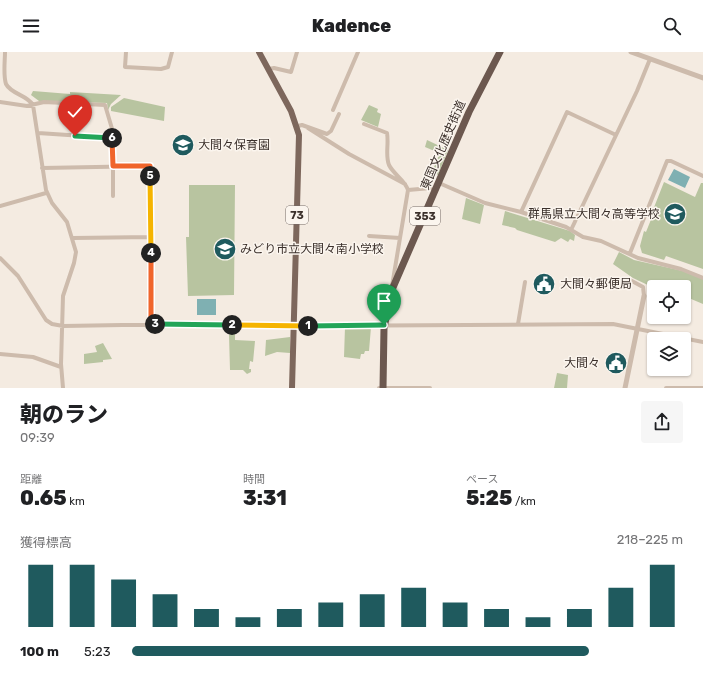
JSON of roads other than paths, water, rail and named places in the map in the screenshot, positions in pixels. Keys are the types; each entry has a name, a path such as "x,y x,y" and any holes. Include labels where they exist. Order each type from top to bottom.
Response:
{"highway":[{"name":"東国文化歴史街道","path":"383,388 384,325 393,288 469,112 500,52"}],"main road":[{"name":"73","path":"259,52 298,126 299,150 292,388"}],"street":[{"path":"5,52 6,83 11,88 28,98 33,105 46,193 66,219 73,238 75,256 64,289 61,367 63,388"},
{"path":"126,52 125,67 161,69 168,67 172,52"},
{"path":"268,69 274,68 291,72 297,52"},
{"path":"333,110 358,52"},
{"path":"631,52 703,78"},
{"path":"571,230 637,91 650,59"},
{"path":"0,102 27,106 44,102 104,105 113,132 113,196"},
{"path":"521,212 567,112 616,135"},
{"path":"308,128 326,134 329,133 339,114"},
{"path":"364,124 387,133 389,163 393,171 406,184 408,190 392,280 393,288"},
{"path":"298,126 302,125 308,128 348,154 406,184"},
{"path":"38,133 113,138"},
{"path":"630,253 668,161 703,176"},
{"path":"42,168 150,166 151,325"},
{"path":"408,190 438,186 485,203 521,212 571,230 583,237 596,240 630,253 638,258 681,269 703,278"},
{"path":"0,206 46,193"},
{"path":"369,236 400,238"},
{"path":"73,238 151,237"},
{"path":"0,258 18,276 46,320 52,324 63,326 613,324 703,342"},
{"path":"625,388 644,296 643,287 630,280"},
{"path":"518,324 525,282"},
{"path":"0,354 33,357 61,367"},
{"path":"379,388 430,388"},
{"path":"666,388 703,388"}],"water":[{"path":"674,169 690,177 685,188 668,180"},
{"path":"197,299 216,299 216,315 197,315"}],"place":[{"name":"大間々保育園","path":"183,145"},
{"name":"群馬県立大間々高等学校","path":"675,214"},
{"name":"みどり市立大間々南小学校","path":"225,249"},
{"name":"大間々郵便局","path":"544,284"},
{"name":"大間々","path":"616,363"}]}
